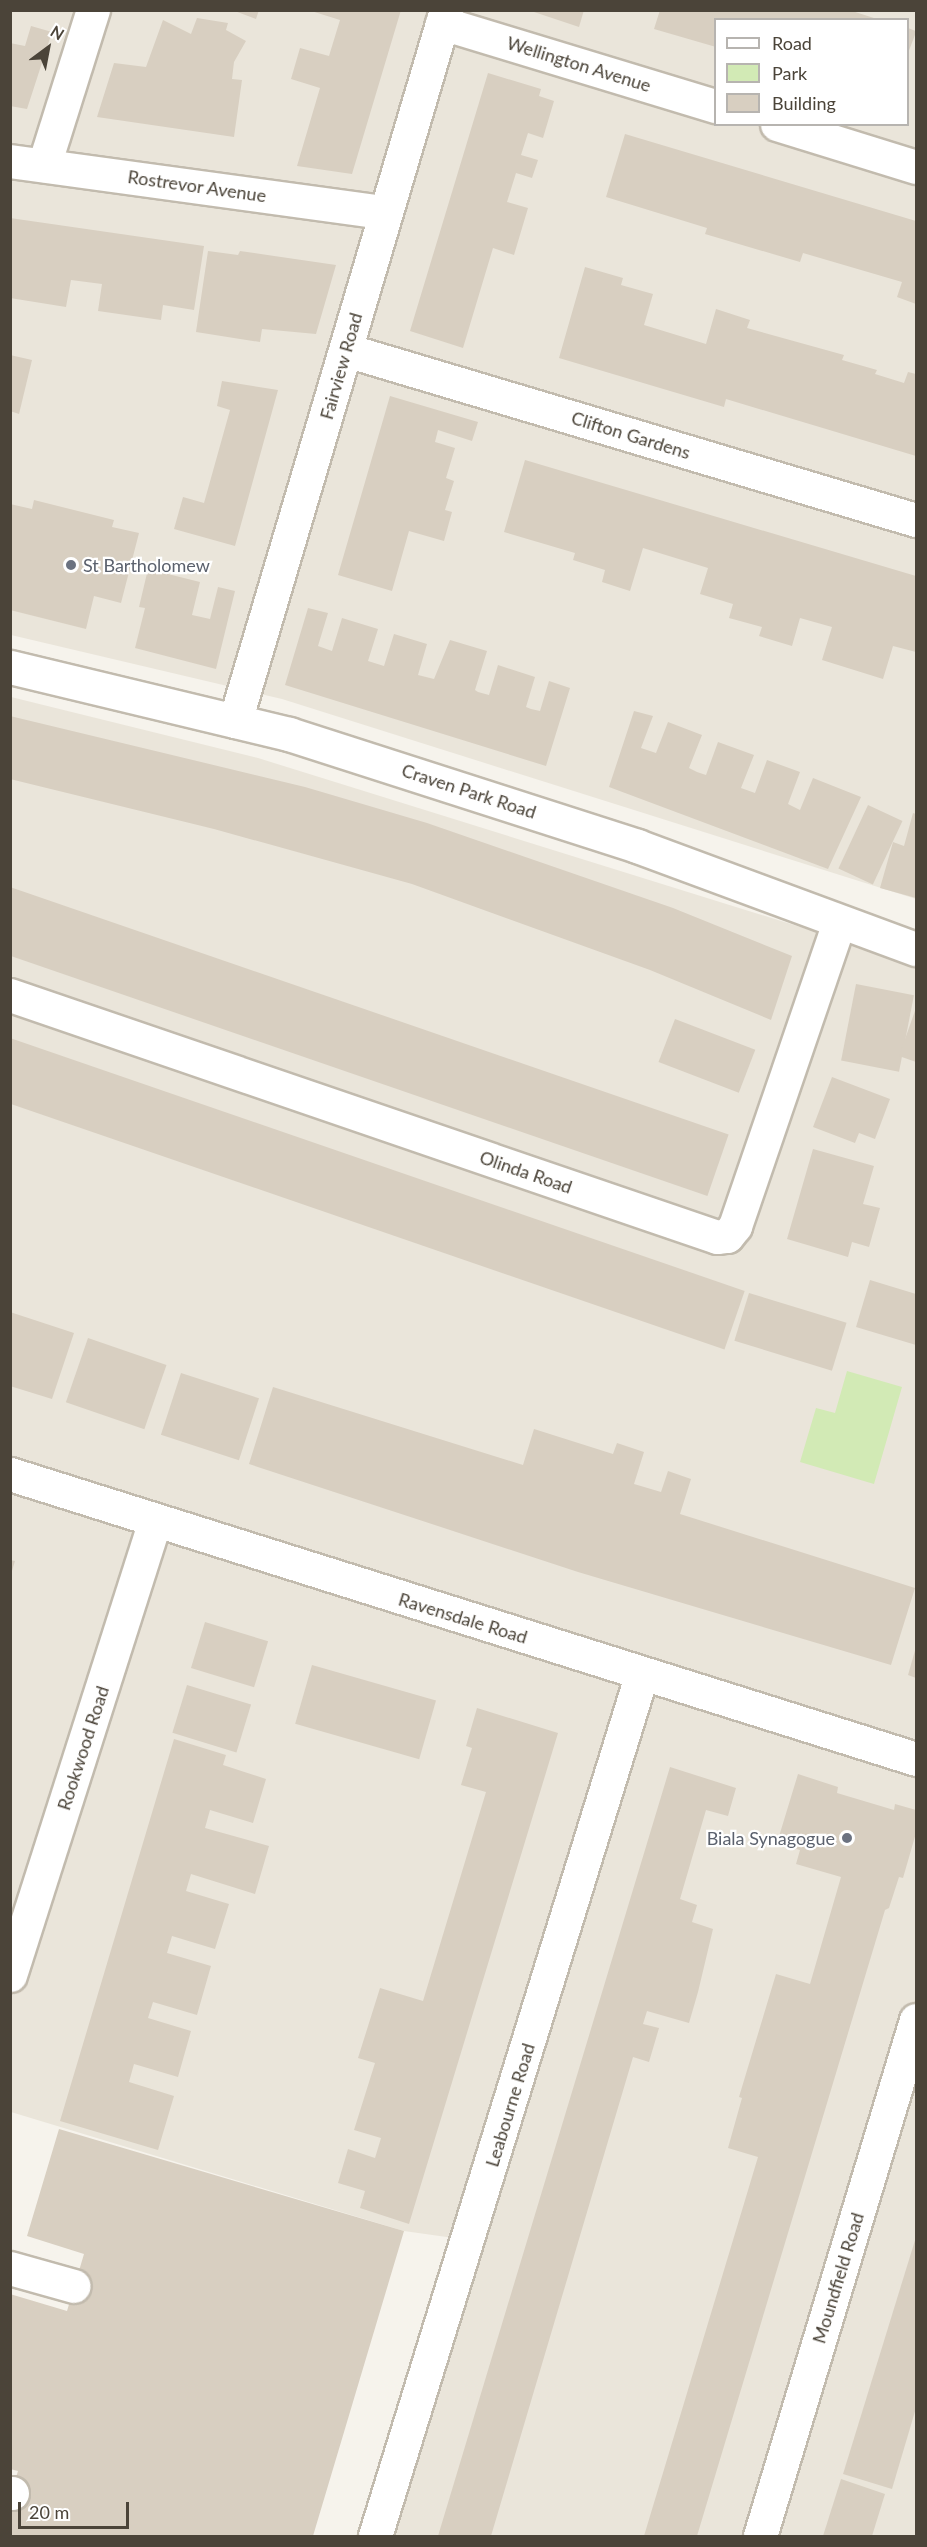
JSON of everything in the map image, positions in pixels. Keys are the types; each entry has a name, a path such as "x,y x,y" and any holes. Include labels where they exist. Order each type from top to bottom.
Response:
{"street":[{"path":"44,165 93,10"},
{"name":"Wellington Avenue","path":"444,17 714,105"},
{"name":"Fairview Road","path":"235,721 346,350 384,212 444,17"},
{"path":"784,126 916,166"},
{"name":"Rostrevor Avenue","path":"10,161 384,212"},
{"name":"Clifton Gardens","path":"346,350 916,520"},
{"name":"Craven Park Road","path":"10,667 289,734 637,846 839,923 916,949"},
{"name":"Olinda Road","path":"10,995 717,1237 727,1236 735,1226 839,923"},
{"name":"Ravensdale Road","path":"10,1474 155,1522 916,1759"},
{"name":"Rookwood Road","path":"10,1975 155,1522"},
{"name":"Leabourne Road","path":"375,2536 642,1673"},
{"name":"Moundfield Road","path":"760,2536 916,2020"},
{"path":"10,2268 74,2286"}],"shaded area":[{"path":"11,11 916,11 916,899 282,699 11,635"},
{"path":"11,697 258,758 916,963 916,2536 375,2536 468,2240 404,2231 11,2112"}],"green space":[{"path":"847,1371 902,1387 874,1484 800,1462 816,1408 835,1413"}],"building":[{"path":"232,10 259,10 256,19"},
{"path":"308,10 401,10 352,174 297,166 320,88 291,79 300,48 329,56 340,20"},
{"path":"528,10 584,10 579,27"},
{"path":"660,10 849,10 874,18 714,18 714,46 654,29"},
{"path":"197,18 228,23 226,30 246,41 234,62 232,79 242,80 234,137 97,117 114,63 146,67 163,20 191,34"},
{"path":"31,26 52,32 27,109 10,106 10,43 25,46"},
{"path":"909,28 916,32 909,51"},
{"path":"488,73 541,89 539,96 554,101 543,138 528,133 521,155 538,160 532,178 516,173 507,202 528,208 514,255 493,248 463,348 410,331"},
{"path":"625,134 916,221 916,304 897,297 902,282 803,253 800,262 705,234 707,228 606,197"},
{"path":"10,218 204,246 194,310 163,305 161,320 98,311 102,284 71,280 66,307 10,298"},
{"path":"208,251 238,255 240,251 336,265 316,334 262,329 260,342 196,332"},
{"path":"585,267 623,278 621,285 653,294 644,325 706,344 716,309 750,320 747,328 844,355 842,360 877,370 875,374 904,383 908,372 916,374 916,456 726,399 724,407 559,358"},
{"path":"10,355 32,360 19,414 10,411"},
{"path":"222,381 278,390 235,546 174,529 183,497 204,503 230,410 217,406"},
{"path":"390,396 478,422 472,441 438,430 435,442 455,448 446,478 454,481 445,510 452,512 444,541 409,531 392,591 338,575"},
{"path":"525,460 916,576 916,652 893,646 883,679 822,660 832,627 800,618 792,646 759,636 762,627 729,618 733,604 700,594 708,568 643,548 630,591 602,582 605,570 573,560 575,553 504,532"},
{"name":"St Bartholomew","path":"34,500 114,520 112,527 139,533 121,603 94,596 86,629 10,610 10,504 32,509"},
{"path":"148,569 200,582 192,615 210,619 218,587 235,591 216,669 135,648 145,608 139,607"},
{"path":"308,608 328,613 318,646 332,651 342,618 378,629 368,661 384,666 394,634 427,644 418,675 434,679 450,640 487,651 475,690 478,692 489,695 498,665 535,677 526,707 531,709 540,711 549,681 570,688 546,766 285,685"},
{"path":"634,711 653,716 641,748 656,753 668,722 702,735 689,768 697,772 706,775 718,742 754,755 741,788 755,793 767,760 800,772 788,804 800,810 813,778 861,797 828,869 609,787"},
{"path":"10,716 305,787 427,823 673,908 792,956 771,1020 650,970 412,884 214,829 10,779"},
{"path":"868,805 902,821 873,885 838,868"},
{"path":"913,813 916,814 916,898 880,888 893,842 904,846"},
{"path":"10,887 729,1134 707,1196 10,956"},
{"path":"856,984 914,995 899,1072 841,1061"},
{"path":"916,1008 916,1062 899,1056"},
{"path":"675,1019 755,1050 739,1093 659,1062"},
{"path":"10,1038 745,1291 724,1350 10,1104"},
{"path":"832,1077 890,1099 875,1139 859,1133 855,1143 813,1127"},
{"path":"813,1149 874,1166 863,1204 880,1208 869,1247 852,1242 848,1257 787,1239"},
{"path":"870,1280 916,1294 916,1345 856,1327"},
{"path":"749,1293 847,1323 832,1371 734,1341"},
{"path":"10,1312 74,1333 52,1399 10,1386"},
{"path":"88,1338 166,1365 144,1429 66,1402"},
{"path":"181,1373 259,1398 239,1460 161,1435"},
{"path":"273,1387 523,1465 534,1429 613,1454 617,1443 644,1452 634,1484 661,1492 668,1471 691,1479 680,1514 915,1588 891,1665 578,1572 249,1464"},
{"path":"10,1560 15,1561 11,1574 10,1574"},
{"path":"205,1622 268,1641 254,1687 191,1668"},
{"path":"916,1647 916,1678 908,1675"},
{"path":"312,1665 436,1701 419,1759 295,1724"},
{"path":"187,1685 251,1705 236,1752 172,1733"},
{"path":"477,1708 558,1733 409,2224 360,2208 365,2191 338,2183 348,2149 375,2158 381,2138 354,2130 375,2063 358,2058 380,1988 423,2001 486,1792 461,1785 472,1748 466,1746"},
{"path":"174,1739 226,1755 223,1765 266,1779 253,1823 210,1810 205,1828 269,1846 255,1894 191,1874 186,1891 229,1904 215,1949 172,1936 167,1953 211,1966 197,2015 153,2002 148,2018 191,2031 178,2077 134,2064 129,2082 174,2096 158,2150 60,2121"},
{"path":"670,1767 736,1788 728,1816 706,1810 680,1899 697,1905 692,1922 713,1929 689,2023 647,2011 643,2024 659,2028 649,2062 633,2057 491,2536 438,2536"},
{"path":"798,1774 838,1787 837,1793 894,1810 895,1804 916,1810 916,1833 903,1878 899,1877 889,1908 885,1910 697,2536 644,2536 758,2157 728,2148 742,2098 739,2097 776,1974 810,1984 841,1877 796,1864 800,1850 777,1843"},
{"path":"59,2129 404,2231 313,2536 10,2536 10,2497 18,2471 10,2469 10,2294 67,2311 84,2254 27,2236"},
{"path":"916,2237 916,2408 892,2489 843,2474"},
{"path":"841,2479 885,2494 872,2536 823,2536"}],"place":[{"name":"St Bartholomew","path":"71,565"},
{"name":"Biala Synagogue","path":"847,1838"}]}
